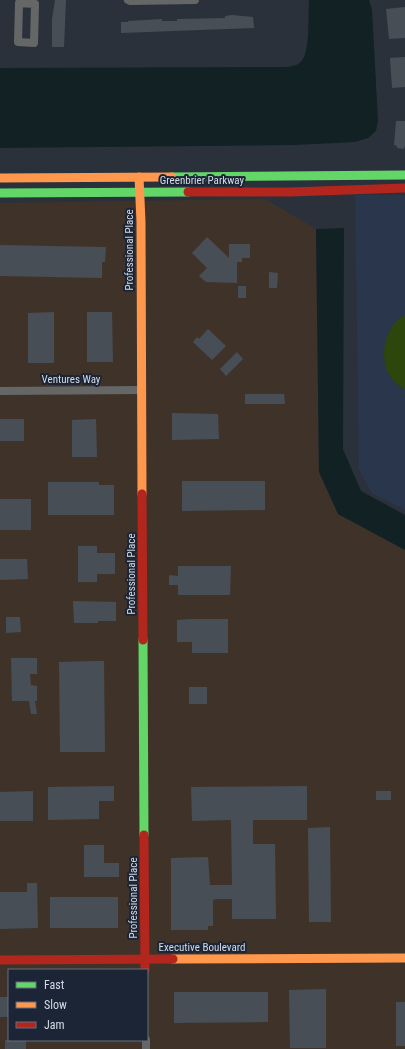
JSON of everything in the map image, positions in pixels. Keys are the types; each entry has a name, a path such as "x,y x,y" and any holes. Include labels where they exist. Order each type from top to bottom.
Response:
{"street":[{"path":"128,0 195,0"},
{"path":"27,1 35,4 34,43 18,42 19,3 27,1"},
{"name":"Greenbrier Parkway","path":"0,178 405,175"},
{"name":"Professional Place","path":"139,177 142,390 145,969"},
{"name":"Greenbrier Parkway","path":"0,193 290,192 405,188"},
{"name":"Ventures Way","path":"0,390 142,390"},
{"name":"Executive Boulevard","path":"0,960 405,958"}],"shaded area":[{"path":"309,0 369,0 372,9 378,121 376,131 368,138 355,142 295,145 0,148 0,68 292,66 300,63 307,47"},
{"path":"355,195 405,195 405,510 372,493 359,470"},
{"path":"265,199 316,229 319,472 338,514 405,550 405,1049 0,1049 0,203"},
{"path":"344,228 343,449 361,491 405,515 405,550 338,514 319,472 316,229"}],"green space":[{"path":"405,315 405,390 390,376 386,368 384,352 387,337 391,329 397,321"}],"building":[{"path":"55,0 66,0 64,47 52,47 52,19"},
{"path":"405,7 405,38 389,39 386,9"},
{"path":"232,15 253,17 254,28 121,33 121,22 162,19 162,21 177,21 177,19 225,18 225,16"},
{"path":"405,57 405,87 392,88 390,58"},
{"path":"396,121 405,121 404,149 397,148 397,146 394,145"},
{"path":"207,237 229,258 229,244 250,244 250,258 242,258 242,262 237,262 237,283 206,282 199,276 207,268 192,253"},
{"path":"0,245 106,247 105,262 102,262 102,278 0,276"},
{"path":"269,272 278,273 277,288 269,288"},
{"path":"238,286 246,286 246,298 238,298"},
{"path":"54,312 54,363 28,363 28,313"},
{"path":"87,312 112,312 113,362 87,362"},
{"path":"208,329 226,346 212,360 193,342 197,337 199,339"},
{"path":"237,352 243,359 226,376 220,369"},
{"path":"245,394 284,394 285,404 245,404"},
{"path":"172,413 218,414 219,439 172,440"},
{"path":"0,419 24,419 24,441 0,441"},
{"path":"96,419 97,457 72,457 72,420"},
{"path":"182,481 265,481 265,510 182,511"},
{"path":"48,482 99,482 99,485 114,485 114,515 48,515"},
{"path":"0,499 31,499 31,530 0,530"},
{"path":"78,546 97,546 97,553 115,553 115,574 97,574 97,582 78,582"},
{"path":"0,559 27,559 28,579 0,580"},
{"path":"178,566 231,566 230,595 178,595 178,585 169,585 169,575 178,576"},
{"path":"73,601 116,602 116,621 74,623"},
{"path":"6,617 20,617 21,632 6,633"},
{"path":"228,619 228,653 192,653 192,642 177,642 177,620"},
{"path":"11,658 37,658 37,674 30,674 31,685 37,686 37,701 35,701 37,714 31,714 29,701 12,701"},
{"path":"104,661 105,752 60,752 59,662"},
{"path":"189,687 207,687 207,704 189,704"},
{"path":"114,786 114,801 99,801 99,819 48,820 48,787"},
{"path":"307,786 307,820 253,820 253,844 275,844 276,919 232,919 232,899 217,899 213,900 213,926 208,926 208,930 171,930 171,858 208,857 210,885 232,885 231,820 192,821 191,787"},
{"path":"33,791 33,821 0,821 0,792"},
{"path":"376,791 391,791 391,800 376,800"},
{"path":"330,827 331,922 309,922 308,828"},
{"path":"84,845 104,845 104,863 119,863 119,877 84,877"},
{"path":"27,883 37,883 38,928 0,929 0,892 27,892"},
{"path":"50,897 118,897 118,928 50,928"},
{"path":"326,989 326,1048 290,1048 289,990"},
{"path":"174,992 268,992 268,1022 174,1023"},
{"path":"0,997 8,997 8,1017 0,1017"},
{"path":"396,1002 405,1002 405,1046 396,1046"},
{"path":"5,1040 26,1041 26,1049 5,1049"}],"traffic: fast":[{"path":"172,177 405,175"},
{"path":"0,193 188,192"},
{"path":"143,640 144,835"}],"traffic: slow":[{"path":"139,177 141,222 142,494"},
{"path":"0,178 172,177"},
{"path":"173,959 405,958"}],"traffic: jam":[{"path":"188,192 290,192 405,188"},
{"path":"142,494 143,640"},
{"path":"144,835 145,969"},
{"path":"0,960 173,959"}]}
